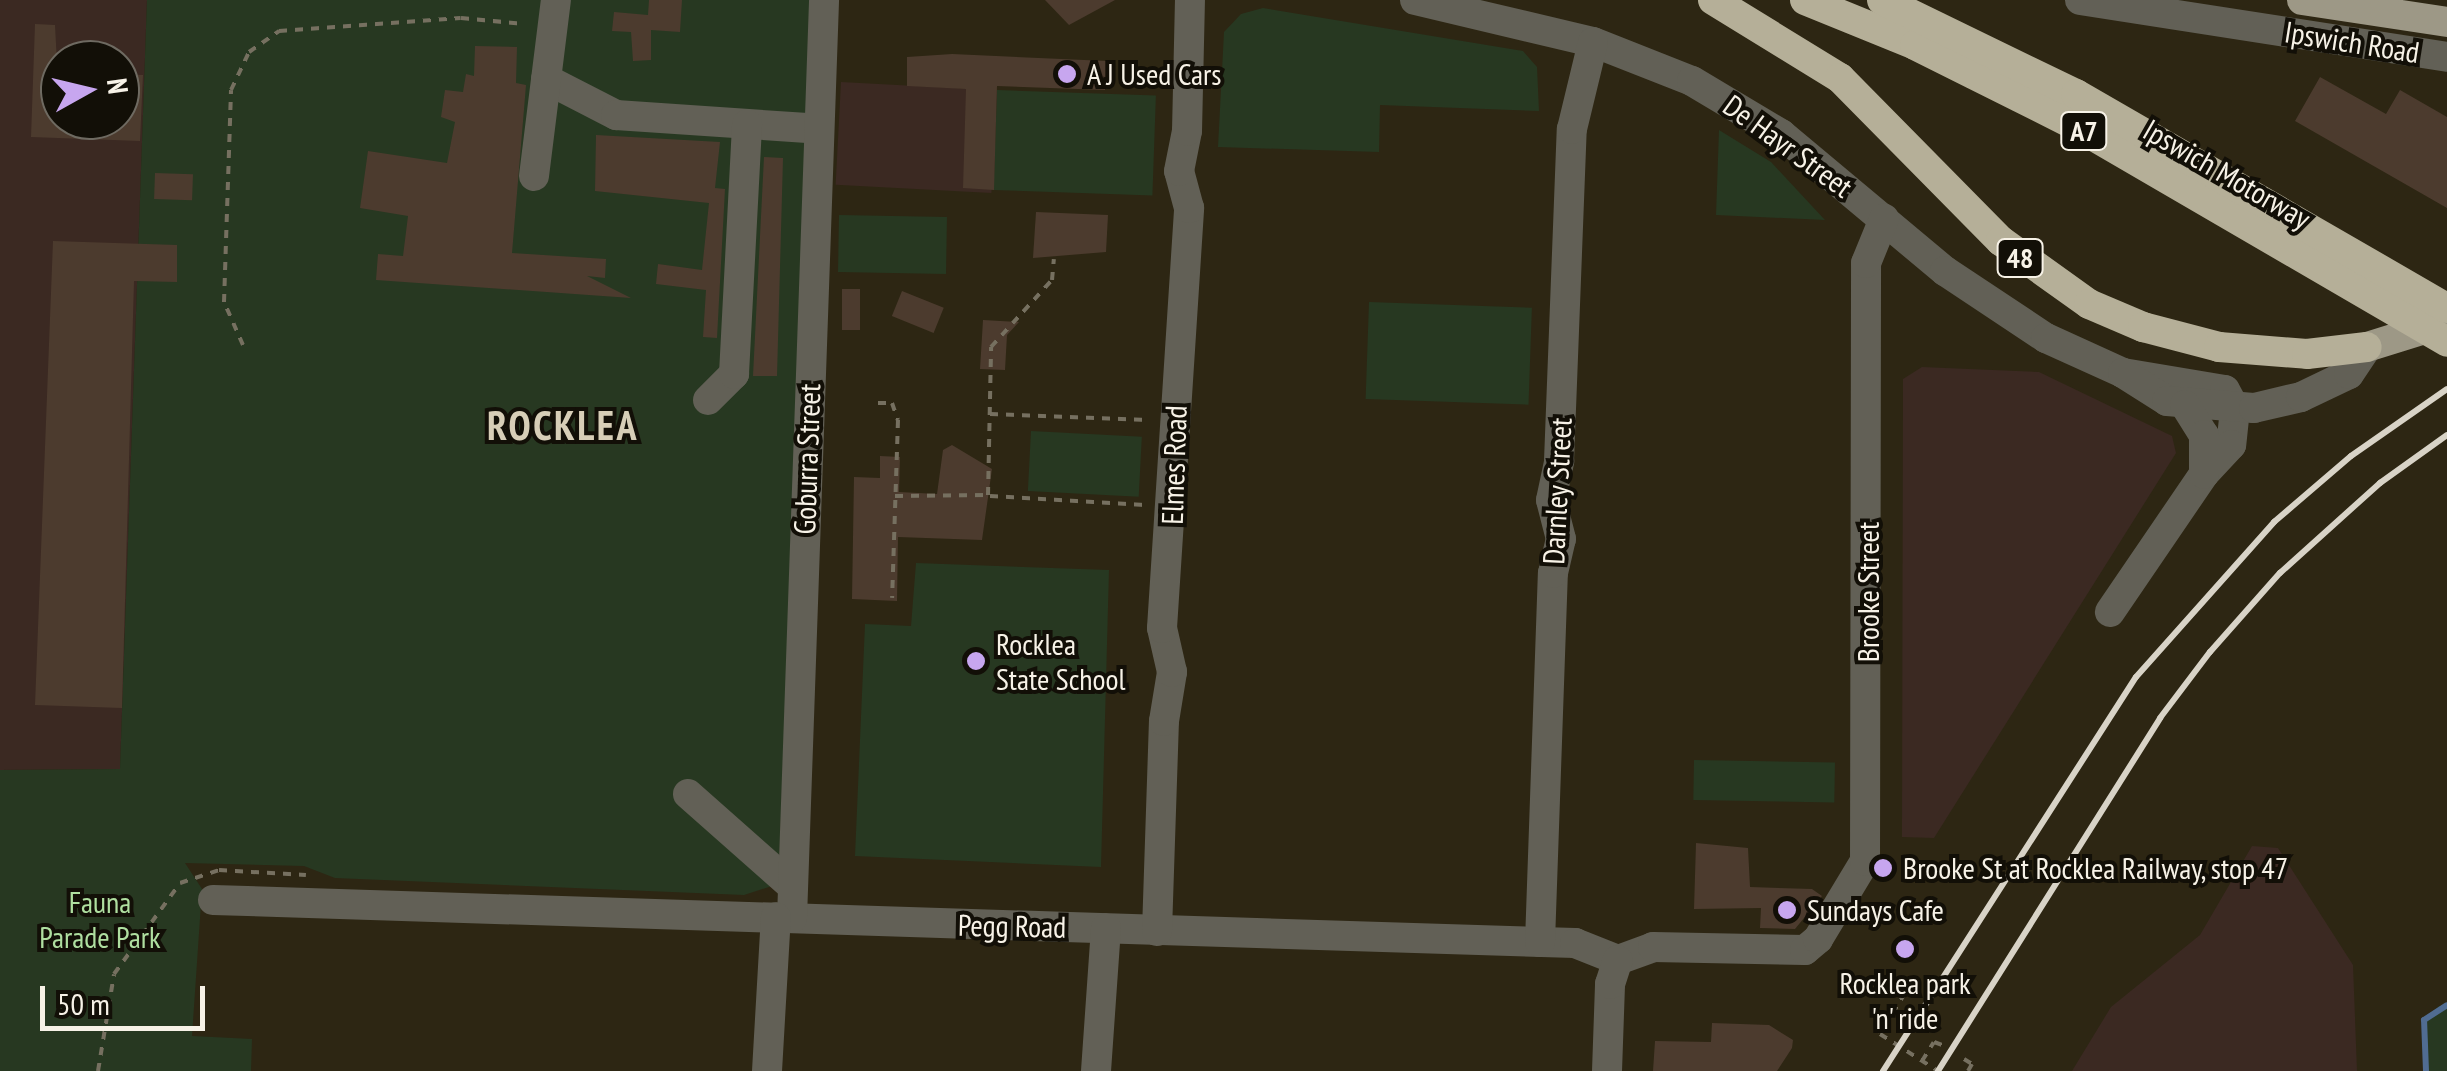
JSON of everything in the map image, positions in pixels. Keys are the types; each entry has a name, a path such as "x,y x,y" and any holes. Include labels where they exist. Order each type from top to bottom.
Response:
{"highway":[{"name":"48","path":"1713,0 1781,36 1840,78 2001,241 2089,304 2143,327 2219,347 2308,354 2367,346"},
{"name":"Ipswich Motorway","path":"1805,0 2013,93 2447,342"},
{"name":"Ipswich Motorway","path":"1882,0 2076,94 2447,308"}],"main road":[{"name":"Ipswich Road","path":"2302,0 2447,22"},
{"name":"48","path":"2367,346 2447,322"}],"street":[{"name":"Goburra Street","path":"767,1071 784,917 793,887 824,0"},
{"name":"De Hayr Street","path":"1415,0 1593,42 1723,97 1806,152 2001,310 2122,373 2150,395 2185,405 2235,409 2313,393 2349,374 2367,346"},
{"name":"Ipswich Road","path":"2080,0 2447,57"},
{"name":"Elmes Road","path":"1157,931 1164,721 1172,672 1162,628 1190,208 1179,171 1187,131 1197,6"},
{"path":"534,176 555,13"},
{"name":"Darnley Street","path":"1540,942 1552,609 1561,539 1550,500 1558,462 1572,129 1593,42"},
{"path":"546,79 616,115 819,129"},
{"path":"708,400 734,374 748,124"},
{"name":"Brooke Street","path":"1618,960 1653,947 1805,950 1866,861 1866,263 1884,219"},
{"name":"De Hayr Street","path":"2122,373 2220,388 2235,409"},
{"path":"2185,405 2204,435 2204,474"},
{"path":"2110,612 2204,474 2231,445 2235,409"},
{"path":"688,794 793,887"},
{"name":"Pegg Road","path":"212,900 1540,942 1586,945 1618,960"},
{"path":"1096,1071 1106,928"},
{"path":"1607,1071 1610,984 1618,960"}],"path":[{"path":"243,345 224,302 231,90 250,52 279,31 395,28 461,18 555,13"},
{"path":"988,495 992,347 1052,280 1054,259"},
{"path":"878,403 892,403 898,420 892,598"},
{"path":"990,414 1148,420"},
{"path":"895,496 988,495 1144,505"},
{"path":"98,1071 114,974 180,883 219,870 301,873 336,901"},
{"path":"1885,980 1905,993 1880,1034 1938,1071"},
{"path":"1922,1061 1934,1042 1945,1046"},
{"path":"1964,1059 1972,1064 1968,1071"}],"shaded area":[{"path":"0,0 147,0 120,769 0,770"},
{"path":"841,82 997,90 991,193 836,185"},
{"path":"1922,367 2039,372 2172,436 2176,453 1934,838 1902,837 1903,379"},
{"path":"2252,846 2278,848 2353,965 2357,1071 2072,1071 2111,1007 2200,935"}],"green space":[{"name":"Fauna Parade Park","path":"147,0 812,0 779,868 772,886 744,895 335,878 304,866 185,863 202,889 192,1036 252,1039 251,1071 0,1071 0,770 120,769"},
{"path":"1263,8 1523,51 1537,67 1539,111 1380,105 1379,152 1218,147 1224,32 1241,14"},
{"path":"997,90 1156,96 1152,195 994,190"},
{"path":"1719,130 1771,162 1825,220 1716,215"},
{"path":"839,215 947,217 946,274 838,272"},
{"path":"1369,302 1532,308 1529,405 1366,399"},
{"path":"1031,431 1142,437 1139,497 1028,491"},
{"path":"916,563 1109,570 1101,867 855,856 865,624 911,626"},
{"path":"1694,760 1835,762 1834,802 1693,800"},
{"path":"2439,1006 2447,1007 2447,1071 2426,1071 2424,1020"}],"building":[{"path":"649,0 682,0 680,32 651,30 651,60 633,61 631,32 612,31 614,12 648,15"},
{"path":"1045,0 1115,0 1069,25"},
{"path":"35,24 55,25 56,40 40,40 40,137 31,137"},
{"path":"475,46 517,47 516,83 526,85 512,253 606,259 605,278 587,276 631,298 376,280 378,254 403,256 408,216 360,208 368,151 447,163 455,122 441,117 445,90 463,92 466,74 474,76"},
{"path":"952,54 1107,61 1105,90 997,86 994,190 963,188 966,89 907,86 907,57"},
{"path":"140,75 143,75 140,141 113,140 140,140"},
{"path":"2320,77 2386,114 2400,90 2447,117 2447,208 2295,121"},
{"path":"596,135 720,142 715,188 725,189 717,338 703,337 706,290 656,284 658,264 702,270 709,203 595,191"},
{"path":"764,157 783,158 777,376 753,376"},
{"path":"155,173 193,174 192,200 154,199"},
{"path":"1036,212 1108,215 1106,252 1033,258"},
{"path":"53,241 177,245 177,282 134,281 122,708 35,705"},
{"path":"842,289 860,289 860,330 842,330"},
{"path":"902,291 944,308 934,333 892,316"},
{"path":"983,320 1019,322 1007,335 1005,370 980,369"},
{"path":"952,445 992,469 982,540 898,537 897,601 852,599 854,477 880,478 880,456 900,457 899,492 937,494 943,450"},
{"path":"1696,843 1748,848 1750,887 1812,889 1822,896 1795,929 1760,928 1761,908 1694,909"},
{"path":"1712,1023 1769,1025 1793,1040 1792,1048 1777,1071 1653,1071 1655,1041 1711,1042"}],"waterway":[{"path":"2426,1071 2424,1020 2447,1005"}],"railway":[{"path":"1883,1071 2136,677 2274,522 2351,456 2447,389"},
{"path":"1938,1071 2160,718 2210,652 2280,573 2380,483 2447,435"}],"place":[{"name":"A J Used Cars","path":"1067,74"},
{"name":"Rocklea State School","path":"976,661"},
{"name":"Brooke St at Rocklea Railway, stop 47","path":"1883,868"},
{"name":"Sundays Cafe","path":"1787,910"},
{"name":"Rocklea park 'n' ride","path":"1905,949"}],"district":[{"name":"ROCKLEA","path":"563,425"}]}
